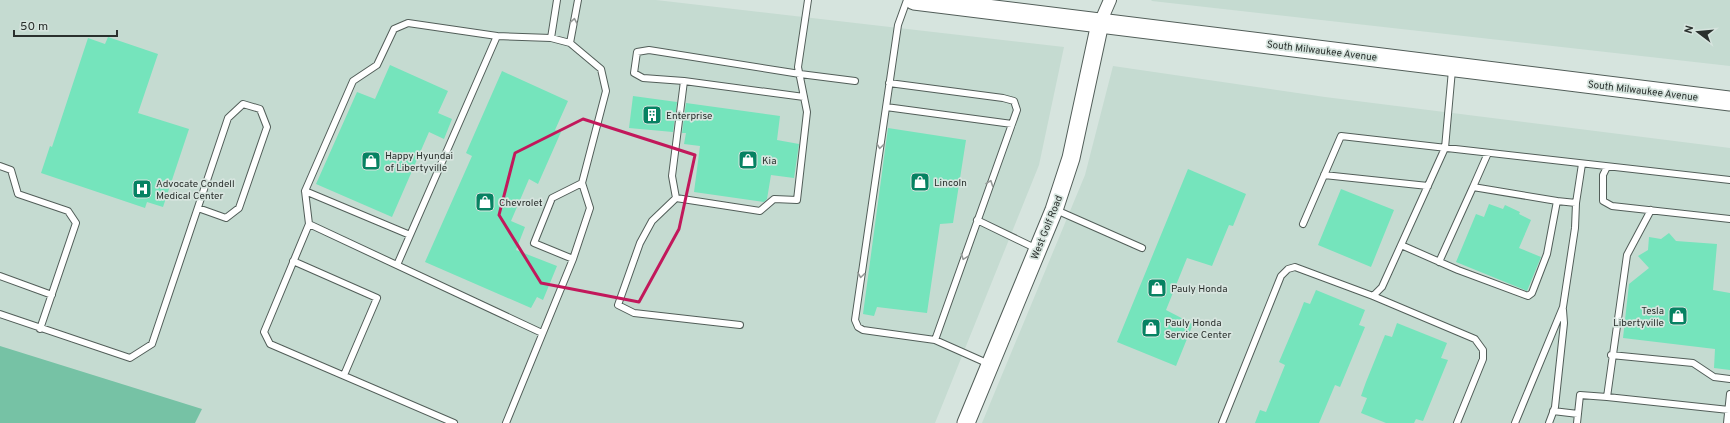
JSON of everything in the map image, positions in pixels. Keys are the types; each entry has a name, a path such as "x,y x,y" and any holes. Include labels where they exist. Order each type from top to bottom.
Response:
{"main road":[{"name":"South Milwaukee Avenue","path":"914,0 1730,101"}],"street":[{"path":"1100,23 1110,0"},
{"name":"West Golf Road","path":"966,423 1054,210 1071,158 1100,23"}],"lane":[{"path":"551,38 556,0"},
{"path":"570,42 578,0"},
{"path":"676,198 760,211 774,199 796,200 807,112 798,67 808,0"},
{"path":"907,0 898,25 855,320 858,327 863,330 934,340 990,365"},
{"path":"454,423 270,344 264,332 309,224 305,191 353,81 377,65 394,29 408,23 497,36 551,38 570,42 601,69 606,91 582,183 590,208 573,259 506,423"},
{"path":"397,265 497,36"},
{"path":"804,97 684,81 643,78 634,73 637,52 649,50 800,74 855,81"},
{"path":"1374,296 1382,287 1445,148 1453,66"},
{"path":"676,198 672,176 684,81"},
{"path":"889,83 1003,98 1014,101 1017,110 934,340"},
{"path":"0,314 130,358 152,344 228,118 243,104 260,109 267,127 239,208 226,218 198,208"},
{"path":"886,108 1012,124"},
{"path":"1303,224 1341,136 1730,180"},
{"path":"1439,262 1488,153"},
{"path":"1549,423 1554,411 1564,323 1563,307 1575,228 1576,203 1582,164"},
{"path":"0,166 11,170 18,194 68,211 76,223 40,328"},
{"path":"1607,167 1603,175 1603,201 1612,206 1730,219"},
{"path":"1324,175 1428,186"},
{"path":"573,259 534,243 552,198 582,183"},
{"path":"1473,187 1576,203"},
{"path":"305,191 410,235"},
{"path":"676,198 652,221 643,238 618,305 634,312 740,325"},
{"path":"1401,245 1439,262 1528,296 1532,293 1547,254 1557,201"},
{"path":"1054,210 1142,248"},
{"path":"1606,397 1627,255 1651,210"},
{"path":"977,220 1037,250"},
{"path":"309,224 542,333"},
{"path":"293,261 377,298 344,375"},
{"path":"1222,423 1281,276 1288,269 1296,267 1374,296 1475,339 1484,350 1483,359 1457,423"},
{"path":"0,276 52,295"},
{"path":"1515,423 1563,307"},
{"path":"1611,355 1693,363 1714,377 1730,379"},
{"path":"1727,423 1730,394"},
{"path":"1577,423 1580,395 1729,410"},
{"path":"1554,411 1578,414"}],"highlighted area":[{"path":"583,119 695,155 679,229 639,302 541,283 499,215 515,153"}],"shaded area":[{"path":"0,0 656,0 1064,47 1039,165 935,423 0,423"},
{"path":"1151,0 1730,0 1730,66 1152,1"},
{"path":"1113,66 1325,97 1730,148 1730,423 982,423 1085,175"}],"green space":[{"path":"0,346 202,409 195,423 0,423"}],"building":[{"path":"108,37 158,54 138,113 189,129 163,207 147,202 145,208 41,173 50,146 52,147 88,38 105,44"},
{"name":"Happy Hyundai of Libertyville","path":"390,65 448,91 438,113 452,119 444,139 429,132 392,217 316,184 357,92 375,99"},
{"name":"Chevrolet","path":"502,71 568,101 555,130 561,132 538,184 529,179 511,221 525,227 516,250 557,266 543,300 537,297 531,308 425,262 472,156 466,153"},
{"name":"Enterprise","path":"633,96 677,102 673,132 629,128"},
{"name":"Kia","path":"686,103 780,116 777,140 799,144 794,178 771,175 767,199 764,202 694,192 700,146 684,144 686,133 682,133"},
{"name":"Lincoln","path":"888,128 966,140 953,223 940,224 927,313 877,307 874,316 863,314"},
{"name":"Pauly Honda","path":"1188,169 1246,194 1233,226 1229,225 1212,266 1187,258 1166,310 1193,324 1176,366 1117,342"},
{"path":"1341,189 1394,210 1371,267 1318,245"},
{"path":"1489,204 1503,209 1505,205 1520,212 1519,214 1531,220 1519,248 1541,257 1527,291 1456,262 1476,214 1484,217"},
{"name":"Tesla Libertyville","path":"1669,233 1676,241 1717,244 1713,290 1730,293 1730,370 1714,368 1715,349 1623,338 1629,284 1649,268 1638,256 1648,250 1649,237 1661,239"},
{"path":"1316,290 1365,310 1359,325 1365,327 1340,387 1335,385 1319,423 1255,423 1260,410 1266,412 1285,365 1279,362 1304,302 1310,304"},
{"path":"1397,323 1447,343 1441,358 1448,360 1423,421 1416,419 1414,423 1386,423 1361,413 1367,398 1361,396 1366,382 1385,335 1392,337"}],"place":[{"name":"Enterprise","path":"652,115"},
{"name":"Kia","path":"748,160"},
{"name":"Happy Hyundai of Libertyville","path":"371,161"},
{"name":"Lincoln","path":"920,182"},
{"name":"Advocate Condell Medical Center","path":"142,189"},
{"name":"Chevrolet","path":"485,202"},
{"name":"Pauly Honda","path":"1157,288"},
{"name":"Tesla Libertyville","path":"1678,316"},
{"name":"Pauly Honda Service Center","path":"1151,328"}]}
